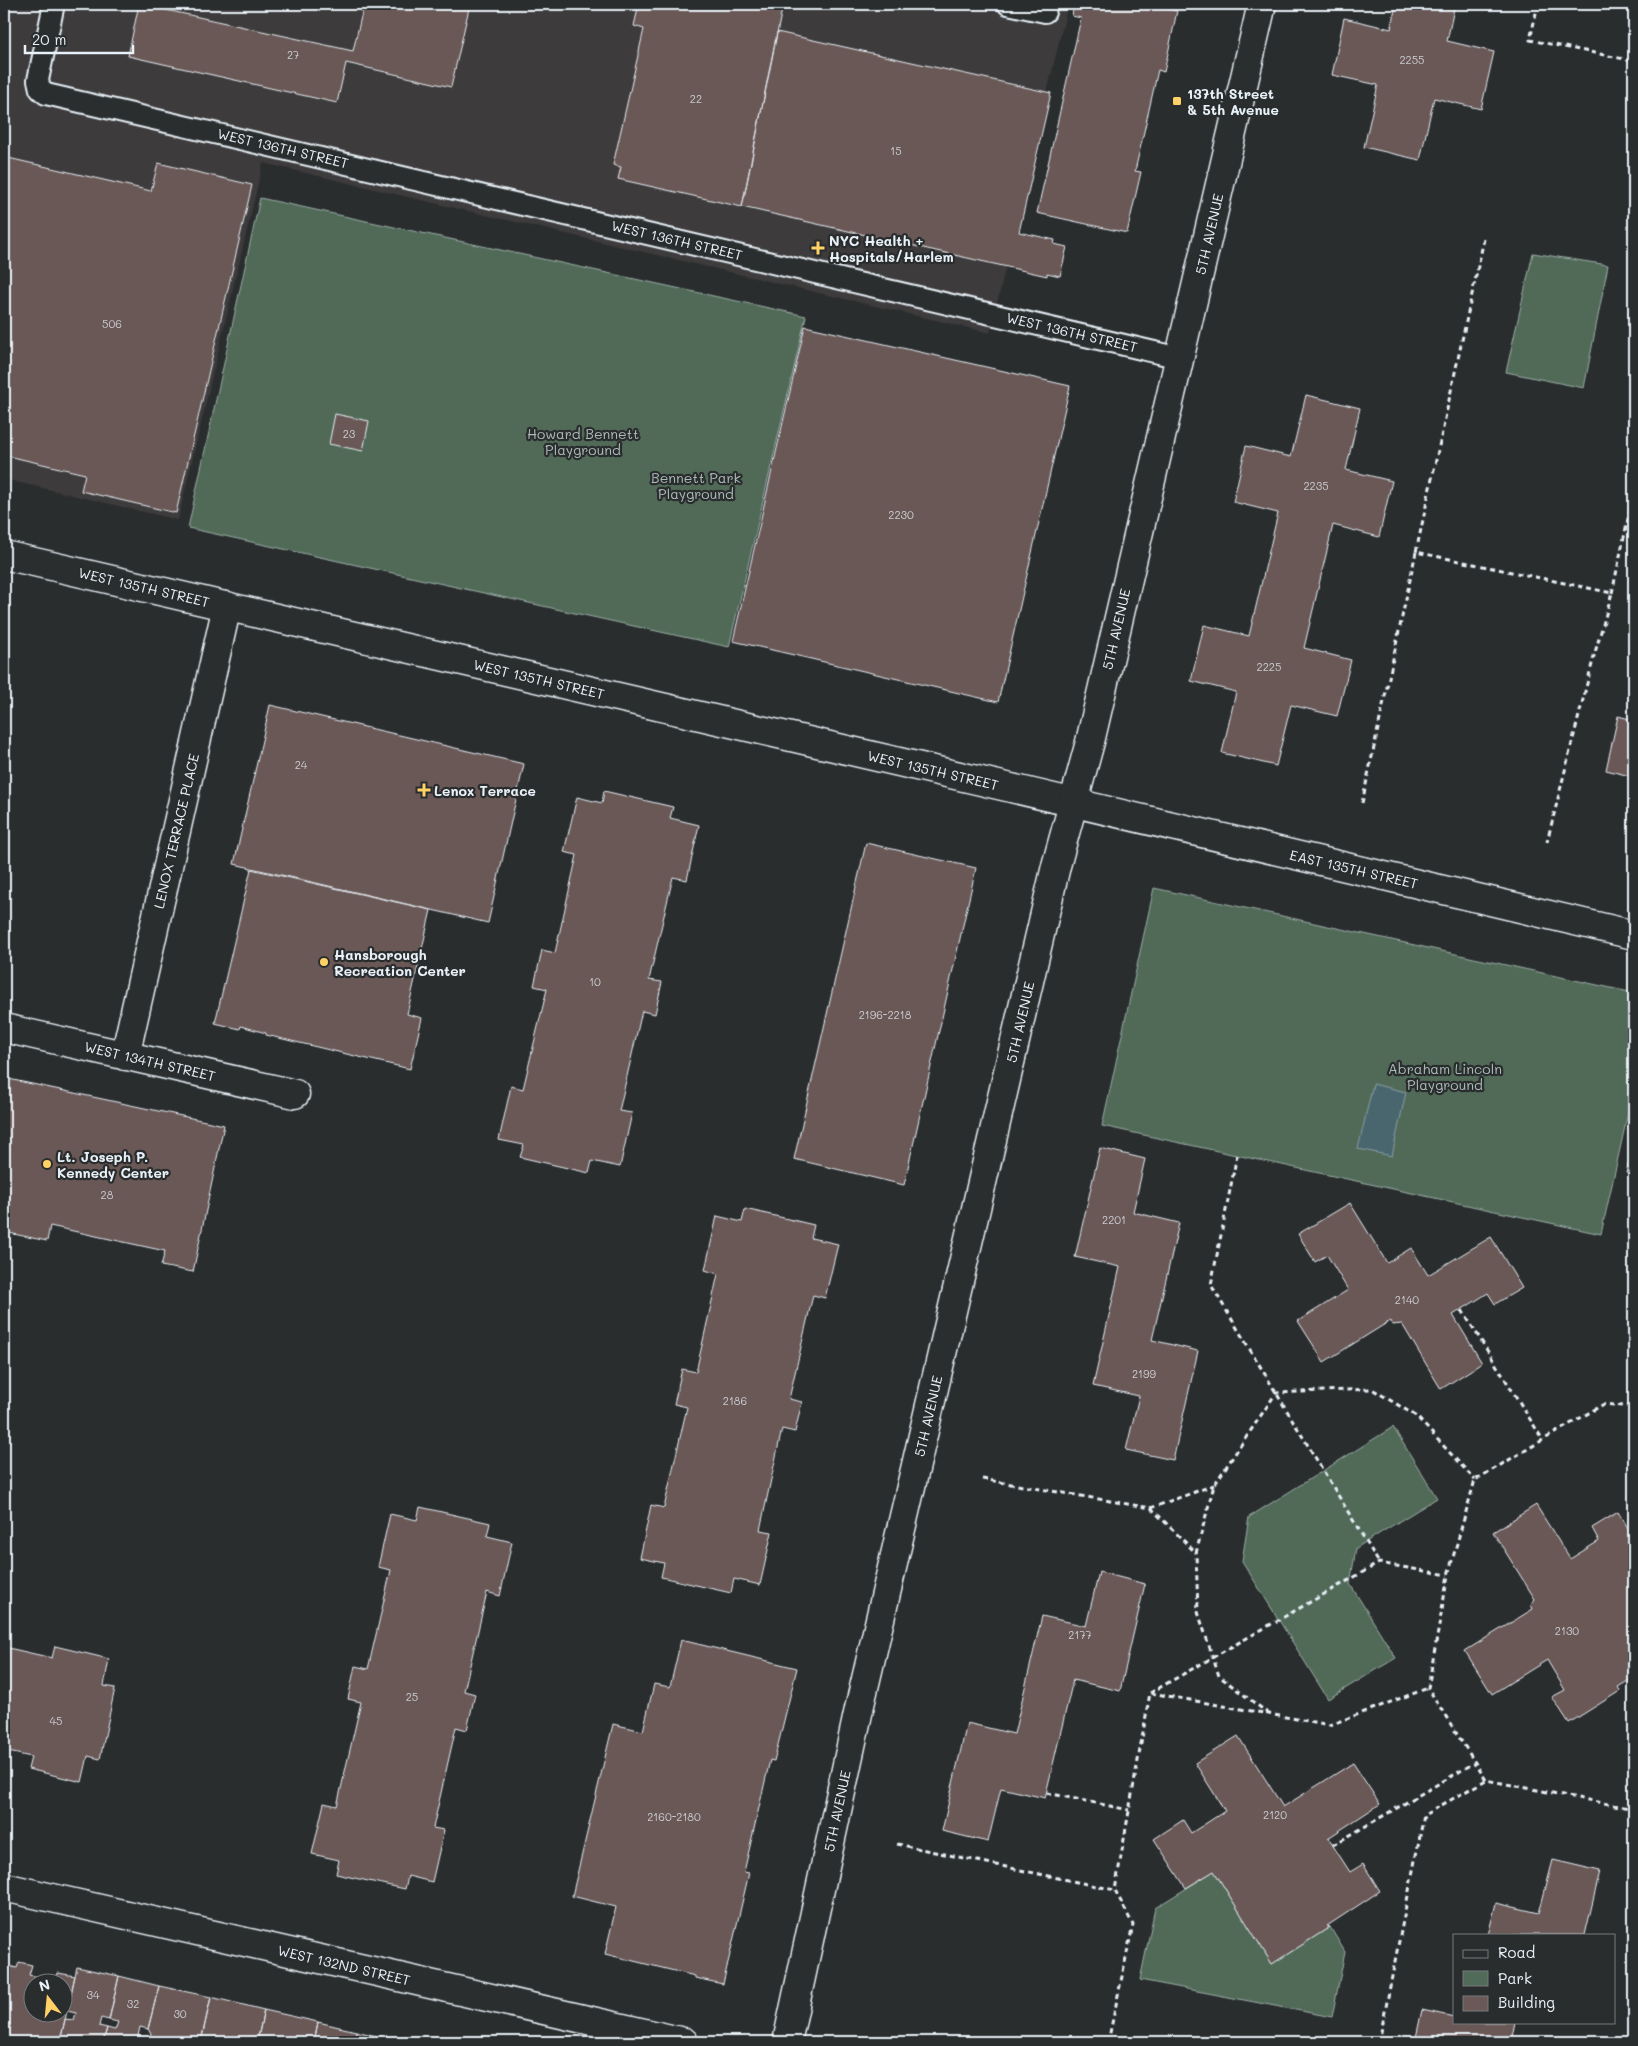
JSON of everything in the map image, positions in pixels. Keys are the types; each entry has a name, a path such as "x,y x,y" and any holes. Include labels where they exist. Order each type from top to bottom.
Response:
{"street":[{"name":"5TH AVENUE","path":"787,2042 859,1709 1056,866 1090,742 1262,4"},
{"name":"WEST 135TH STREET","path":"4,555 1074,803"},
{"name":"LENOX TERRACE PLACE","path":"125,1056 228,606"},
{"name":"EAST 135TH STREET","path":"1074,803 1634,935"},
{"name":"WEST 134TH STREET","path":"4,1028 295,1094"},
{"name":"WEST 132ND STREET","path":"4,1887 684,2042"}],"lane":[{"name":"WEST 136TH STREET","path":"54,4 38,80 40,88 46,94 1180,358"},
{"path":"1008,4 1045,12 1047,4"}],"path":[{"path":"1538,4 1530,40 1634,61"},
{"path":"1362,803 1484,239"},
{"path":"1547,842 1594,656 1612,593 1634,491"},
{"path":"1416,552 1612,593"},
{"path":"1237,1155 1211,1285 1379,1563"},
{"path":"1462,1310 1543,1440"},
{"path":"1276,1393 1372,1389 1416,1416 1474,1480"},
{"path":"1269,1714 1219,1676 1198,1612 1196,1553 1214,1486 1276,1393"},
{"path":"1486,1780 1428,1688 1448,1575 1474,1480 1604,1404 1634,1407"},
{"path":"982,1479 1151,1508 1214,1486"},
{"path":"1151,1508 1196,1553"},
{"path":"1150,1693 1379,1563 1448,1575"},
{"path":"1150,1693 1330,1725 1428,1688"},
{"path":"1108,2042 1133,1925 1116,1890 1150,1693"},
{"path":"1333,1845 1476,1762"},
{"path":"1379,2042 1424,1815 1486,1780 1634,1808"},
{"path":"1047,1793 1129,1810"},
{"path":"897,1844 1116,1890"}],"shaded area":[{"name":"NYC Health + Hospitals/Harlem","path":"4,4 1068,4 990,333 263,163 178,520 4,479"}],"green space":[{"name":"Howard Bennett Playground","path":"260,198 806,316 729,647 188,528"},
{"path":"1533,253 1608,265 1584,388 1506,372"},
{"name":"Abraham Lincoln Playground","path":"1154,888 1634,993 1634,1086 1601,1234 1102,1126"},
{"path":"1393,1427 1437,1498 1356,1548 1350,1584 1396,1658 1328,1699 1242,1561 1249,1517"},
{"path":"1214,1871 1272,1964 1330,1927 1345,1952 1332,2017 1140,1980 1155,1908"}],"water":[{"path":"1373,1084 1406,1092 1392,1156 1358,1149"}],"building":[{"path":"139,4 353,51 364,4 470,4 451,87 346,63 337,103 128,56"},
{"path":"639,4 783,4 742,207 618,179 621,167 613,165 644,29 634,26"},
{"path":"1074,4 1144,4 1177,11 1164,72 1158,70 1135,171 1141,172 1127,233 1037,213 1081,18 1072,16"},
{"path":"1396,4 1455,4 1447,41 1494,52 1481,109 1434,98 1420,160 1364,147 1378,85 1332,75 1344,18 1391,29"},
{"path":"777,32 1051,93 1019,232 1055,240 1054,244 1067,247 1060,276 1047,273 1047,276 742,207"},
{"path":"4,157 151,191 158,163 252,185 176,513 81,491 85,474 4,455"},
{"path":"805,326 1070,386 998,702 733,641"},
{"path":"1306,395 1360,408 1346,470 1392,481 1379,537 1333,525 1304,648 1351,660 1337,716 1291,705 1276,766 1222,753 1236,692 1191,681 1204,625 1249,636 1278,513 1233,502 1246,446 1291,457"},
{"path":"335,414 369,421 363,451 329,444"},
{"path":"270,705 524,764 488,923 234,864"},
{"path":"1618,716 1634,720 1634,777 1606,770"},
{"path":"604,791 673,807 670,818 699,825 687,880 673,877 649,980 662,982 655,1014 642,1011 619,1111 632,1113 620,1167 592,1161 589,1173 520,1157 524,1145 499,1140 511,1086 523,1089 547,989 534,986 542,950 555,953 577,855 564,852 577,797 602,803"},
{"path":"866,843 976,868 904,1185 794,1159"},
{"name":"Hansborough Recreation Center","path":"251,869 431,910 407,1014 422,1018 410,1069 266,1035 266,1033 241,1026 240,1029 215,1023"},
{"path":"4,1078 224,1125 193,1272 161,1266 165,1251 50,1226 47,1241 4,1232"},
{"path":"1634,1141 1634,1175 1626,1173"},
{"path":"1100,1148 1145,1159 1133,1212 1179,1223 1152,1340 1198,1351 1173,1460 1126,1450 1139,1396 1093,1386 1120,1267 1075,1257"},
{"path":"1350,1203 1387,1263 1411,1248 1428,1275 1491,1237 1522,1288 1495,1304 1488,1293 1453,1315 1482,1363 1441,1389 1402,1324 1392,1325 1390,1321 1324,1362 1298,1321 1348,1290 1327,1255 1315,1262 1298,1234"},
{"path":"745,1209 814,1225 811,1238 838,1244 825,1298 813,1295 789,1399 802,1402 795,1432 782,1429 760,1530 772,1532 760,1585 734,1579 731,1593 661,1577 664,1563 640,1558 651,1505 664,1508 687,1407 674,1404 682,1369 696,1372 718,1274 705,1270 717,1216 742,1222"},
{"path":"1536,1505 1570,1559 1599,1541 1592,1528 1618,1512 1634,1539 1633,1678 1618,1687 1620,1691 1569,1723 1552,1697 1565,1690 1547,1660 1492,1694 1465,1651 1533,1609 1531,1605 1535,1599 1493,1532"},
{"path":"420,1507 490,1523 487,1536 512,1542 500,1596 487,1592 464,1691 475,1694 467,1730 456,1727 433,1828 444,1830 432,1882 408,1876 405,1889 336,1874 339,1860 312,1854 324,1803 337,1806 361,1702 348,1699 355,1666 368,1669 391,1570 378,1567 390,1514 417,1520"},
{"path":"1099,1572 1145,1584 1120,1691 1073,1680 1045,1798 1001,1788 988,1842 942,1831 967,1723 1014,1734 1042,1616 1086,1626"},
{"path":"681,1640 797,1668 774,1761 770,1760 744,1872 749,1873 723,1984 605,1954 616,1907 572,1896 613,1724 643,1731 654,1684 670,1687"},
{"path":"55,1646 109,1659 104,1686 115,1688 100,1759 88,1756 82,1782 28,1769 31,1757 4,1751 4,1647 52,1658"},
{"path":"1238,1736 1283,1807 1353,1763 1380,1804 1328,1838 1350,1872 1363,1864 1380,1891 1327,1926 1330,1927 1272,1964 1214,1871 1186,1888 1154,1839 1183,1820 1191,1833 1225,1811 1195,1763"},
{"path":"1553,1860 1600,1871 1585,1934 1488,1934 1496,1903 1539,1913"},
{"path":"19,1962 32,1965 29,1974 22,1974 22,2024 64,2024 60,2042 4,2042 4,1965 17,1968"},
{"path":"77,1967 119,1976 109,2020 101,2018 99,2026 107,2028 103,2042 60,2042 64,2024 72,2024 76,2013 72,2012 72,1989"},
{"path":"72,1975 75,1976 72,1989"},
{"path":"119,1976 159,1986 148,2029 140,2027 138,2036 146,2038 145,2042 103,2042 107,2028 115,2030 118,2022 109,2020"},
{"path":"159,1986 211,1997 201,2041 149,2042 151,2034 148,2029"},
{"path":"211,1997 264,2010 257,2042 201,2042"},
{"path":"264,2010 318,2022 314,2042 257,2042"},
{"path":"1422,2010 1453,2017 1453,2024 1515,2024 1511,2042 1415,2042"},
{"path":"318,2022 356,2031 354,2042 314,2042"},
{"path":"356,2031 397,2041 354,2042"}],"place":[{"name":"137th Street & 5th Avenue","path":"1177,101"},
{"name":"NYC Health + Hospitals/Harlem","path":"818,248"},
{"name":"Lenox Terrace","path":"424,790"},
{"name":"Hansborough Recreation Center","path":"324,962"},
{"name":"Lt. Joseph P. Kennedy Center","path":"47,1164"}],"park label":[{"name":"Bennett Park Playground","path":"696,486"}]}
